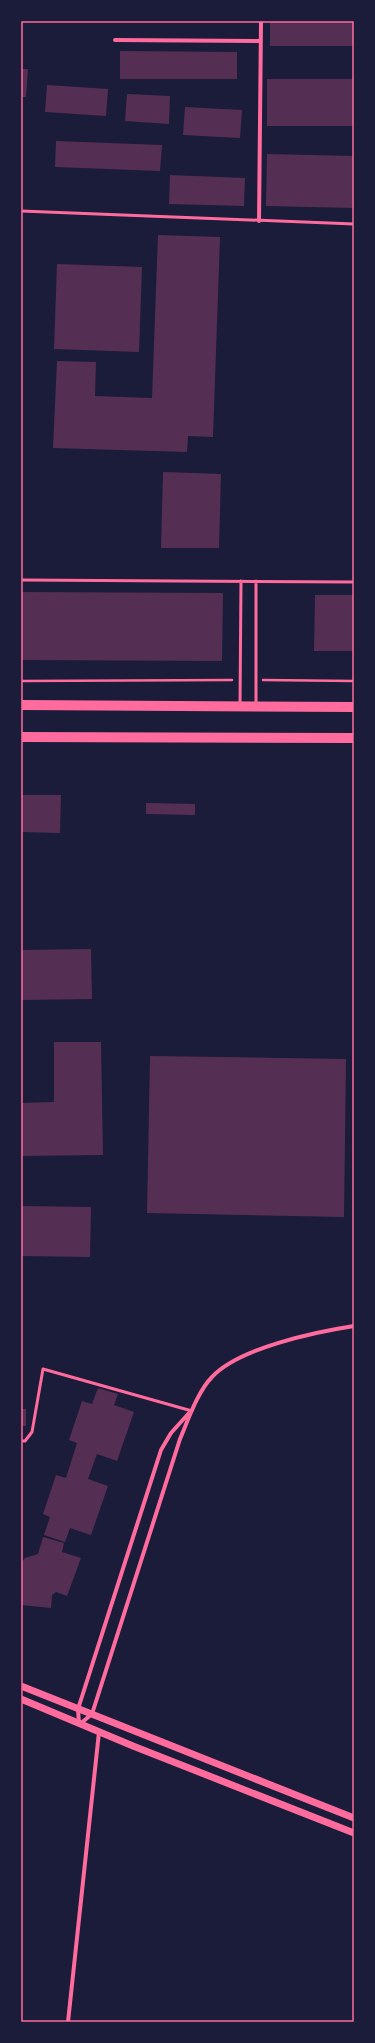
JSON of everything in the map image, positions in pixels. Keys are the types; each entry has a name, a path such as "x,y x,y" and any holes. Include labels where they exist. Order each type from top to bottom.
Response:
{"main road":[{"path":"21,706 354,707"},
{"path":"21,737 354,738"}],"street":[{"path":"259,221 261,21"},
{"path":"115,40 261,41"},
{"path":"79,1724 92,1714 180,1439 192,1411 211,1378 223,1366 243,1356 307,1335 354,1326"},
{"path":"79,1724 78,1709 161,1450 180,1421 192,1411"},
{"path":"21,1686 354,1818"},
{"path":"21,1699 79,1724 354,1833"},
{"path":"68,2022 99,1732"},
{"path":"69,2016 72,2022"}],"lane":[{"path":"21,211 354,224"},
{"path":"21,580 354,582"},
{"path":"240,706 241,581"},
{"path":"256,581 256,706"},
{"path":"21,1441 25,1441 32,1432 43,1369 192,1411"}],"path":[{"path":"21,681 241,680"},
{"path":"256,680 354,681"}],"building":[{"path":"270,21 354,21 354,46 270,46"},
{"path":"120,51 237,52 237,79 120,79"},
{"path":"21,69 28,69 26,97 21,97"},
{"path":"267,79 354,79 354,126 267,126"},
{"path":"47,85 108,89 106,116 45,112"},
{"path":"127,94 170,96 169,124 125,121"},
{"path":"185,107 242,110 240,138 183,135"},
{"path":"56,141 162,145 160,171 55,167"},
{"path":"267,154 354,156 354,208 266,206"},
{"path":"170,175 245,178 244,206 169,204"},
{"path":"158,235 220,237 213,437 188,436 187,452 53,448 57,361 96,362 95,396 152,398"},
{"path":"57,264 142,267 139,352 54,349"},
{"path":"163,472 221,474 219,548 161,548"},
{"path":"21,592 223,593 222,661 21,660"},
{"path":"315,595 354,595 354,651 314,651"},
{"path":"21,795 61,795 60,833 21,832"},
{"path":"146,803 195,804 195,815 146,814"},
{"path":"91,949 92,999 21,1000 21,950"},
{"path":"54,1042 101,1042 103,1155 21,1156 21,1103 54,1102"},
{"path":"150,1056 346,1059 344,1217 147,1213"},
{"path":"21,1206 91,1207 90,1257 21,1256"},
{"path":"98,1388 118,1394 114,1405 134,1412 117,1461 97,1454 88,1479 108,1486 91,1535 70,1528 65,1542 44,1535 50,1517 43,1514 56,1475 66,1478 77,1443 69,1440 82,1401 92,1404"},
{"path":"21,1409 26,1409 26,1426 21,1426"},
{"path":"43,1537 64,1543 62,1552 81,1558 67,1596 56,1592 52,1595 51,1608 21,1605 21,1563 25,1558 38,1554"}]}
